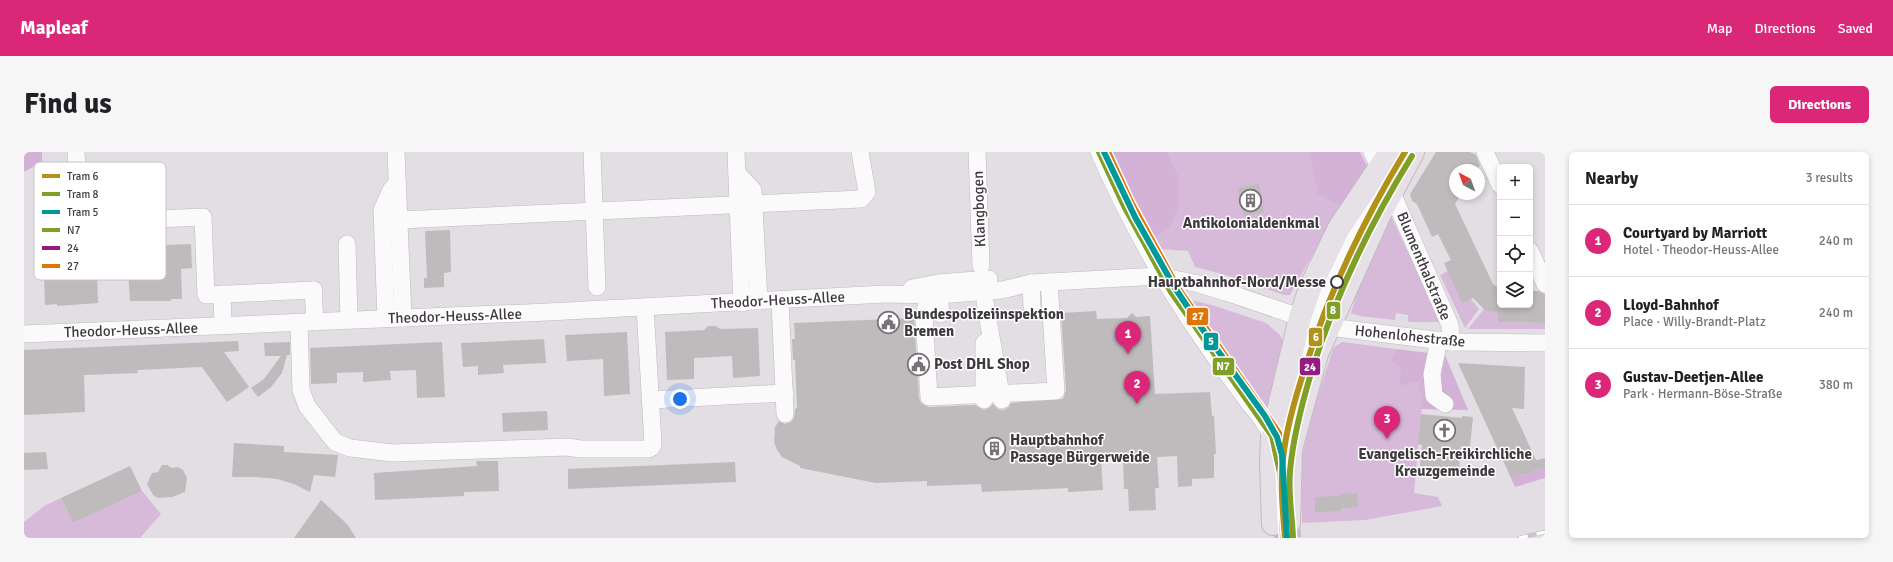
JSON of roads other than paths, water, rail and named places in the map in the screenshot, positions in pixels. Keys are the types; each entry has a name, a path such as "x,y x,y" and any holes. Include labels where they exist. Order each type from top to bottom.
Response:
{"main road":[{"path":"1281,524 1271,462 1272,436 1314,323 1413,152"},
{"path":"1281,524 1291,449 1317,354 1314,323 1315,276 1339,228 1381,157"}],"street":[{"path":"76,152 77,162"},
{"path":"396,152 403,318"},
{"path":"592,152 597,287"},
{"path":"736,152 736,173 746,204 759,301"},
{"path":"399,220 861,199 867,192 860,152"},
{"name":"Klangbogen","path":"976,152 981,266"},
{"path":"1099,152 1124,206 1162,277 1204,341 1272,436 1280,473"},
{"path":"1281,524 1281,450 1286,420 1314,323 1345,251 1401,152"},
{"path":"1485,152 1497,178"},
{"path":"386,318 382,210 391,190 397,183"},
{"name":"Blumenthalstraße","path":"1391,191 1450,325 1432,374 1434,396 1445,404"},
{"path":"742,302 746,204"},
{"path":"166,219 203,217 206,295 313,290 307,322 301,390 307,406 335,442 350,448 393,453 568,447 580,449 649,449 653,444 645,307"},
{"path":"347,244 349,320"},
{"path":"1533,258 1545,284"},
{"name":"Theodor-Heuss-Allee","path":"24,334 780,300 936,291 1002,279 1031,284 1162,277"},
{"name":"Hohenlohestraße","path":"1162,277 1229,293 1314,323 1445,341 1545,342"},
{"path":"936,291 924,316 929,397 1002,397 1056,391 1049,282"},
{"path":"1031,284 1032,307"},
{"path":"936,291 941,314"},
{"path":"222,294 223,326"},
{"path":"780,300 785,414"},
{"path":"984,397 985,302 1002,397"},
{"path":"650,400 785,393"}],"tunnel":[{"path":"1289,523 1290,538"},
{"path":"1282,524 1283,538"}],"railway":[{"path":"1519,538 1545,532"}],"tram line":[{"name":"5","path":"1104,152 1135,217 1175,288 1203,330 1265,416 1277,437 1282,455 1287,538"},
{"name":"6","path":"1285,538 1282,469 1284,448 1291,414 1298,391 1314,340 1348,257 1375,204 1405,152"},
{"name":"8","path":"1293,538 1289,488 1291,458 1298,420 1312,370 1321,342 1355,260 1382,207 1412,156"}],"place":[{"name":"Antikolonialdenkmal","path":"1251,200"},
{"name":"Hauptbahnhof-Nord/Messe","path":"1337,282"},
{"name":"Bundespolizeiinspektion Bremen","path":"889,323"},
{"name":"Courtyard by Marriott","path":"1128,354"},
{"name":"Post DHL Shop","path":"918,364"},
{"name":"Lloyd-Bahnhof","path":"1137,404"},
{"name":"Evangelisch-Freikirchliche Kreuzgemeinde","path":"1445,431"},
{"name":"Gustav-Deetjen-Allee","path":"1387,439"},
{"name":"Hauptbahnhof Passage Bürgerweide","path":"995,449"}]}
